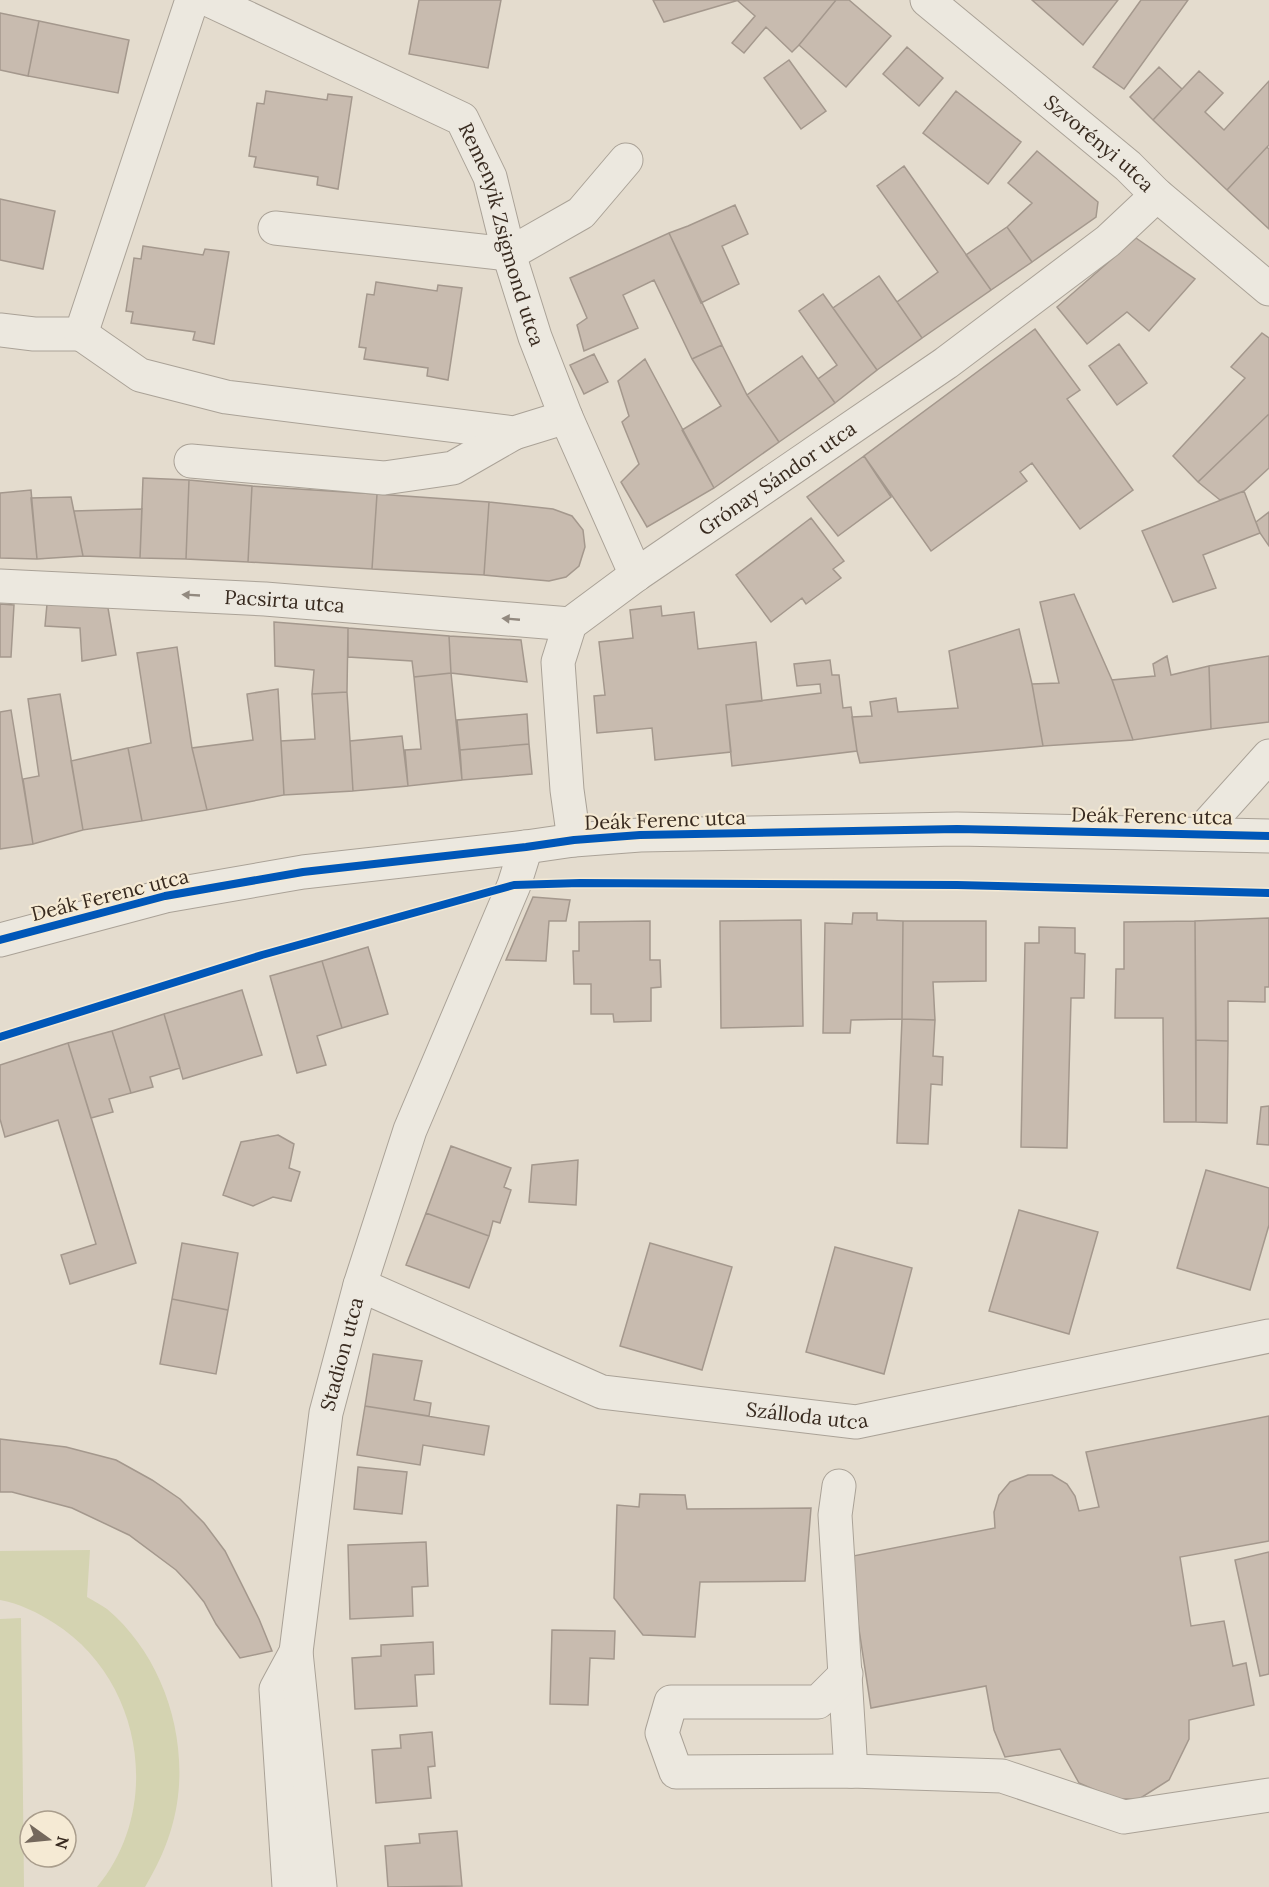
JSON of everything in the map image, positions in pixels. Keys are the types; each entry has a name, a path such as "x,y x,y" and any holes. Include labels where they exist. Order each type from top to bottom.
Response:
{"street":[{"path":"81,334 192,0"},
{"name":"Remenyik Zsigmond utca","path":"209,0 462,119 490,177 509,254 535,337 566,417 636,575"},
{"name":"Szvorényi utca","path":"927,0 1128,166 1157,195 1269,289"},
{"path":"275,228 509,254 581,213 626,160"},
{"name":"Grónay Sándor utca","path":"570,624 636,575 946,363 1108,241 1157,195"},
{"path":"0,330 34,334 81,334 140,375 226,397 514,433"},
{"path":"191,460 384,478 453,468 514,433 566,417"},
{"name":"Pacsirta utca","path":"0,586 265,599 570,624"},
{"path":"570,624 558,662 567,790 574,840"},
{"path":"1199,834 1269,756"},
{"name":"Deák Ferenc utca","path":"0,940 177,894 303,872 574,840 640,835 957,829 1269,836"},
{"name":"Stadion utca","path":"320,1887 296,1652 326,1413 360,1285 410,1130 514,885 526,847"},
{"name":"Szálloda utca","path":"360,1285 602,1392 856,1422 1269,1336"},
{"path":"838,1486 835,1515 851,1771"},
{"path":"289,1887 276,1689 296,1652"},
{"path":"846,1674 818,1701 671,1702 662,1733 676,1772 851,1771 1002,1776 1124,1817 1269,1795"}],"green space":[{"path":"90,1550 87,1597 107,1609 129,1630 147,1655 161,1682 171,1712 177,1742 179,1773 177,1803 165,1847 145,1887 97,1887 118,1855 131,1820 136,1783 134,1746 124,1710 107,1676 84,1647 54,1623 14,1603 0,1600 0,1551"},
{"path":"21,1618 23,1809 18,1809 18,1869 24,1869 24,1887 0,1887 0,1619"}],"building":[{"path":"419,0 501,0 488,68 409,54"},
{"path":"653,0 739,0 664,22"},
{"path":"739,0 836,0 792,52 766,27 744,53 732,43 755,16"},
{"path":"836,0 849,0 891,36 846,87 799,45"},
{"path":"1032,0 1118,0 1083,45"},
{"path":"1141,0 1188,0 1124,89 1093,67"},
{"path":"0,13 39,21 28,76 0,70"},
{"path":"39,21 129,40 118,93 28,76"},
{"path":"907,47 943,78 919,106 883,74"},
{"path":"789,60 826,111 801,129 764,78"},
{"path":"1159,67 1182,89 1153,120 1130,97"},
{"path":"1199,71 1223,93 1205,112 1224,130 1269,81 1269,145 1227,190 1153,120"},
{"path":"266,91 327,100 328,94 352,97 338,189 317,185 318,177 254,167 256,157 249,156 257,103 264,104"},
{"path":"956,91 1021,142 988,184 923,133"},
{"path":"1267,147 1269,149 1269,229 1227,190"},
{"path":"1037,151 1098,202 1096,217 1032,262 1007,227 1032,203 1008,183"},
{"path":"904,166 991,290 922,338 897,302 938,272 877,186"},
{"path":"0,199 55,211 43,269 0,260"},
{"path":"735,205 748,234 722,246 739,284 701,303 669,233"},
{"path":"1007,227 1032,262 991,290 966,255"},
{"path":"669,233 722,345 692,359 654,280 623,295 638,328 584,351 577,325 587,318 570,278"},
{"path":"1136,238 1195,279 1149,331 1127,312 1087,344 1057,307"},
{"path":"143,246 203,255 205,249 229,252 214,344 193,340 195,332 131,323 133,312 126,311 134,258 141,259"},
{"path":"879,276 922,338 877,370 833,308"},
{"path":"376,282 437,291 438,285 462,288 448,380 427,376 428,368 364,359 366,348 359,347 367,294 374,295"},
{"path":"823,294 877,370 835,403 818,379 837,365 799,311"},
{"path":"1035,329 1080,390 1067,399 1133,490 1080,529 1032,463 1020,472 1027,481 931,551 864,456"},
{"path":"1262,333 1269,338 1269,414 1198,482 1173,456 1245,378 1231,367"},
{"path":"1119,344 1147,383 1117,405 1089,366"},
{"path":"722,345 747,395 779,442 714,488 682,430 721,406 692,359"},
{"path":"594,354 608,382 584,394 570,365"},
{"path":"802,356 835,403 779,442 747,395"},
{"path":"645,359 714,488 647,527 621,482 639,464 622,422 629,416 618,381"},
{"path":"1269,414 1269,468 1244,491 1220,500 1198,482"},
{"path":"864,456 891,497 838,536 807,497"},
{"path":"143,478 189,480 186,559 140,558"},
{"path":"189,480 252,486 248,562 186,559"},
{"path":"252,486 377,494 372,569 248,562"},
{"path":"31,490 37,559 0,558 0,493"},
{"path":"1244,491 1260,533 1203,555 1216,588 1173,602 1142,531"},
{"path":"377,494 489,502 484,575 372,569"},
{"path":"71,497 83,556 37,559 31,498"},
{"path":"489,502 553,509 572,516 583,530 585,547 579,566 566,577 549,581 484,575"},
{"path":"142,509 140,558 83,556 74,511"},
{"path":"1269,512 1269,546 1256,522"},
{"path":"811,518 844,561 833,569 841,578 806,604 802,598 771,622 736,575"},
{"path":"1074,594 1112,680 1133,740 1043,746 1032,684 1059,683 1040,602"},
{"path":"0,604 14,605 11,657 0,657"},
{"path":"47,604 108,608 116,655 82,661 80,628 45,626"},
{"path":"661,606 662,616 694,612 698,649 756,642 762,701 726,705 731,752 655,760 652,728 597,733 594,696 605,695 599,642 633,638 630,610"},
{"path":"274,622 348,628 347,692 312,694 314,670 275,666"},
{"path":"348,628 449,636 451,673 414,677 412,661 348,657"},
{"path":"1019,629 1043,746 860,763 852,717 872,716 870,702 896,698 898,712 958,708 949,651"},
{"path":"449,636 521,640 527,682 451,673"},
{"path":"177,647 192,748 207,810 142,821 128,748 151,743 137,653"},
{"path":"1167,656 1171,675 1209,666 1211,729 1133,740 1112,680 1155,676 1153,664"},
{"path":"1269,656 1269,722 1211,729 1209,666"},
{"path":"830,660 832,675 839,675 843,708 851,707 857,751 732,766 726,705 821,693 820,684 797,686 794,664"},
{"path":"451,673 462,780 408,786 405,750 421,749 414,677"},
{"path":"278,689 284,795 207,810 192,748 253,740 247,694"},
{"path":"347,692 353,791 284,795 281,741 315,739 312,694"},
{"path":"60,694 83,830 33,844 23,779 39,776 28,699"},
{"path":"11,710 33,844 0,849 0,712"},
{"path":"527,714 529,744 460,750 457,720"},
{"path":"402,736 408,786 353,791 350,741"},
{"path":"529,744 532,774 462,780 460,750"},
{"path":"128,748 142,821 83,830 71,761"},
{"path":"533,897 570,900 566,921 549,921 546,961 506,960"},
{"path":"853,913 877,913 877,920 903,921 902,1019 851,1020 850,1033 823,1033 825,923 852,924"},
{"path":"1269,918 1269,987 1265,987 1265,1002 1228,1001 1228,1041 1196,1040 1195,921"},
{"path":"801,920 803,1026 721,1028 720,921"},
{"path":"650,921 650,960 660,960 661,987 651,988 651,1021 614,1022 613,1014 591,1014 591,984 574,984 573,951 579,951 579,922"},
{"path":"903,921 986,921 986,981 933,982 935,1020 902,1019"},
{"path":"1195,921 1196,1122 1164,1122 1163,1018 1115,1018 1116,969 1124,969 1124,922"},
{"path":"1039,927 1075,928 1075,953 1085,954 1084,998 1071,998 1067,1148 1021,1147 1025,943 1039,943"},
{"path":"368,947 388,1014 342,1028 322,961"},
{"path":"322,961 342,1028 317,1036 326,1065 297,1073 270,976"},
{"path":"242,990 262,1055 183,1079 164,1014"},
{"path":"164,1014 180,1068 150,1077 153,1087 131,1093 112,1031"},
{"path":"902,1019 935,1020 933,1056 943,1057 942,1085 931,1084 928,1144 897,1143"},
{"path":"112,1031 131,1093 109,1099 113,1112 91,1118 68,1043"},
{"path":"1196,1040 1228,1041 1227,1123 1196,1122"},
{"path":"68,1043 136,1263 70,1284 61,1255 96,1244 58,1120 5,1137 0,1119 0,1065"},
{"path":"1269,1106 1269,1145 1257,1144 1261,1107"},
{"path":"278,1135 294,1144 289,1168 300,1172 291,1201 273,1197 253,1206 223,1195 241,1142"},
{"path":"451,1146 511,1168 504,1187 511,1190 500,1223 493,1221 489,1236 426,1213"},
{"path":"578,1160 576,1205 529,1202 532,1165"},
{"path":"1206,1170 1269,1188 1269,1225 1250,1290 1177,1268"},
{"path":"1019,1210 1098,1232 1069,1334 989,1311"},
{"path":"426,1213 489,1236 469,1288 406,1265"},
{"path":"182,1243 238,1253 228,1310 172,1299"},
{"path":"650,1243 732,1267 702,1370 620,1346"},
{"path":"835,1247 912,1268 884,1374 806,1352"},
{"path":"172,1299 228,1310 216,1374 160,1364"},
{"path":"373,1354 422,1361 414,1400 431,1403 429,1416 365,1406"},
{"path":"365,1406 489,1426 484,1455 423,1445 420,1465 357,1455"},
{"path":"1269,1416 1269,1541 1180,1557 1191,1626 1224,1621 1233,1666 1246,1663 1254,1705 1189,1720 1189,1739 1169,1780 1139,1799 1116,1799 1079,1783 1060,1749 1005,1757 994,1730 986,1686 871,1708 848,1557 995,1528 994,1512 999,1495 1010,1482 1028,1475 1052,1475 1067,1484 1075,1496 1079,1511 1099,1507 1086,1452"},
{"path":"0,1439 66,1447 116,1460 180,1499 204,1523 225,1551 259,1619 272,1651 240,1658 191,1586 176,1570 129,1535 72,1508 12,1492 0,1492"},
{"path":"358,1467 407,1472 402,1514 354,1509"},
{"path":"640,1494 685,1495 687,1509 811,1508 805,1581 700,1582 695,1637 643,1635 614,1598 617,1505 639,1507"},
{"path":"426,1542 428,1586 412,1587 413,1616 350,1619 348,1545"},
{"path":"1269,1552 1269,1674 1260,1676 1235,1560"},
{"path":"552,1630 615,1631 614,1659 590,1658 588,1705 550,1704"},
{"path":"433,1642 434,1674 415,1675 417,1706 355,1709 352,1658 381,1656 381,1645"},
{"path":"432,1732 435,1766 428,1767 431,1798 376,1803 372,1750 401,1748 400,1735"},
{"path":"457,1831 462,1886 388,1887 385,1846 420,1843 419,1834"}],"cycle path":[{"path":"0,940 165,896 303,872 574,840 640,835 957,829 1269,836"},
{"path":"0,1037 262,955 514,885 580,883 957,885 1269,893"}]}
